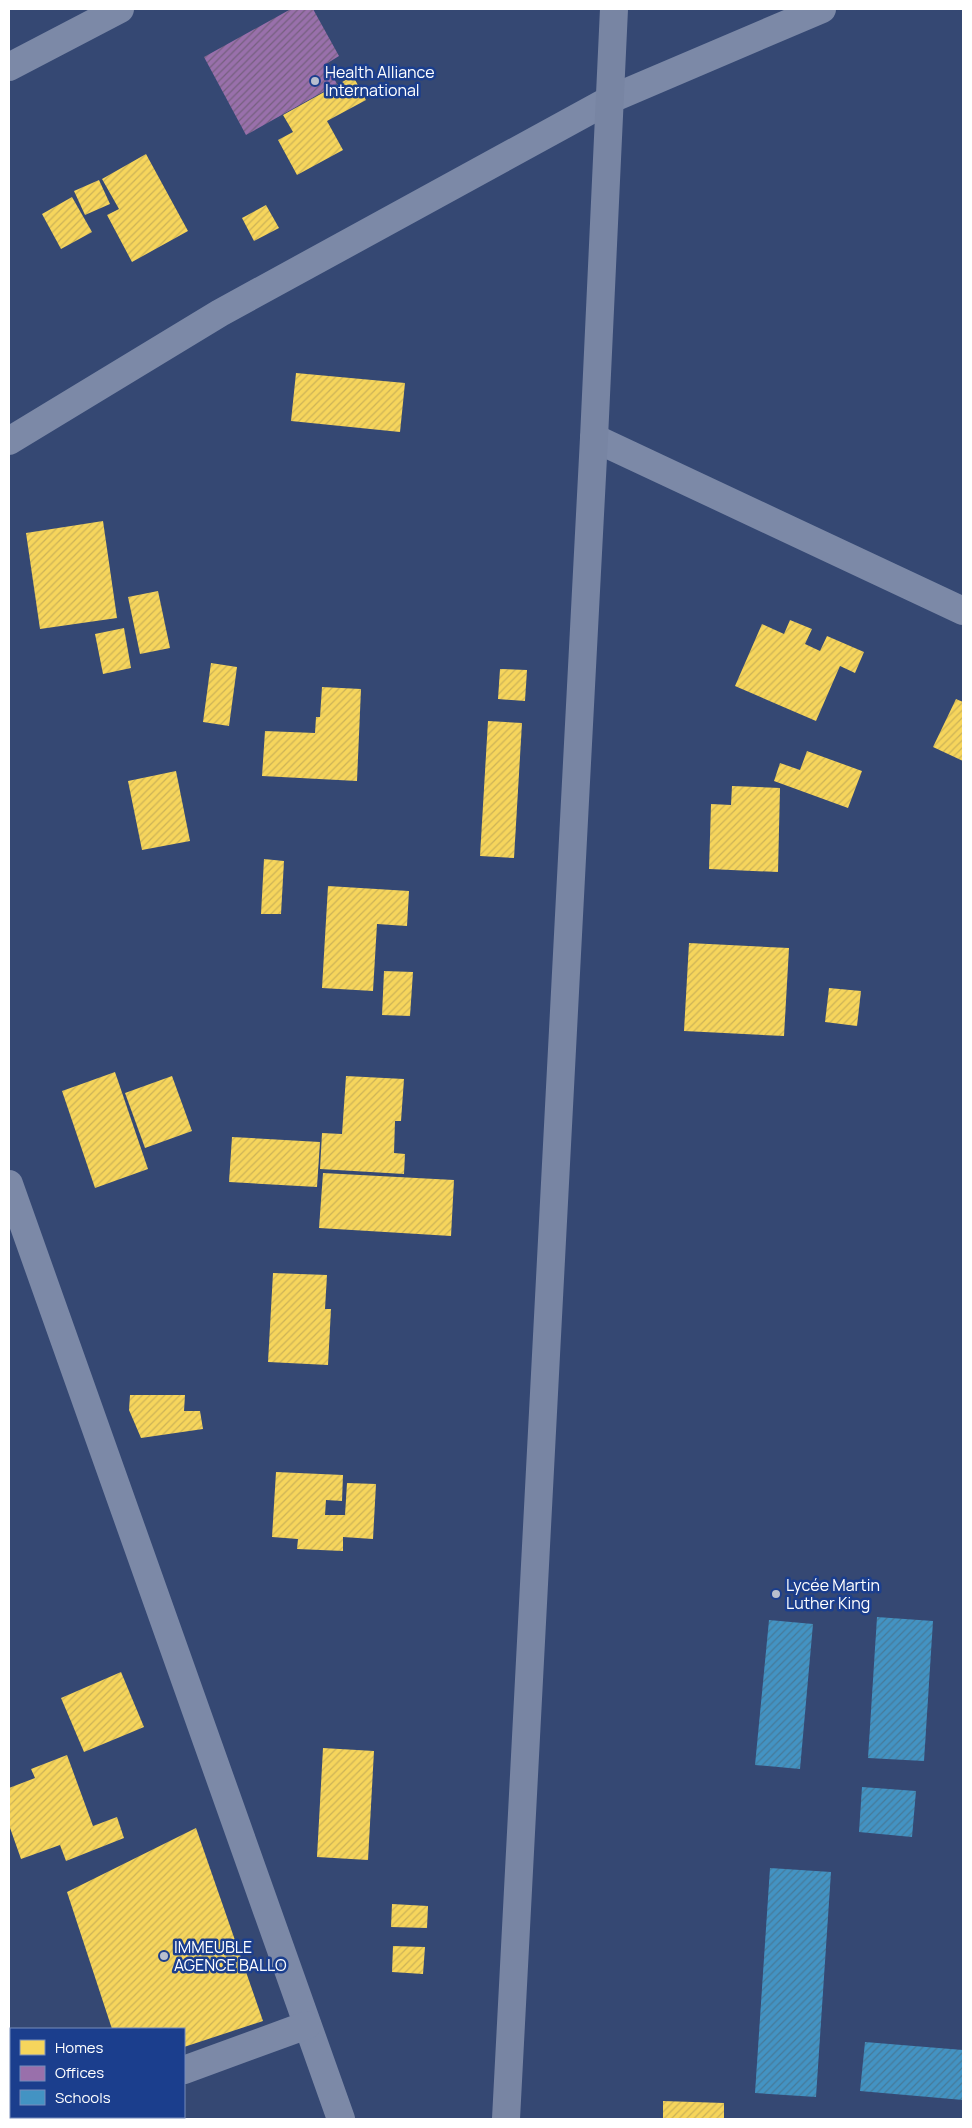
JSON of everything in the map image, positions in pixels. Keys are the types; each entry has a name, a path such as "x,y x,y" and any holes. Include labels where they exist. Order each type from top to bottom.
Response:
{"street":[{"path":"9,68 120,9"},
{"path":"506,2119 594,438 614,9"},
{"path":"9,441 220,313 611,99 822,9"},
{"path":"594,438 963,611"},
{"path":"11,1199 342,2119"},
{"path":"185,2070 307,2025"}],"building: Homes":[{"path":"353,76 366,100 327,121 343,150 297,175 278,140 293,132 283,115"},
{"path":"146,154 188,231 132,262 107,215 119,209 102,179"},
{"path":"99,180 110,204 85,215 74,191"},
{"path":"72,197 92,232 61,249 42,214"},
{"path":"266,205 279,228 254,241 242,218"},
{"path":"296,373 405,383 400,432 291,421"},
{"path":"103,521 117,618 40,629 26,533"},
{"path":"158,591 170,648 140,654 128,597"},
{"path":"790,620 812,629 805,644 820,651 827,636 864,652 855,673 840,666 816,721 735,686 762,624 784,634"},
{"path":"124,628 131,668 103,674 95,634"},
{"path":"211,663 237,667 229,726 203,722"},
{"path":"500,669 527,670 525,701 498,699"},
{"path":"322,687 361,689 357,781 262,776 265,731 315,733 316,717 320,717"},
{"path":"956,699 963,702 963,761 933,747"},
{"path":"488,721 522,723 514,858 480,856"},
{"path":"807,751 862,771 848,808 774,781 780,763 800,770"},
{"path":"176,771 190,841 142,850 128,781"},
{"path":"732,786 780,788 778,872 709,869 711,804 731,805"},
{"path":"264,859 284,861 281,914 261,914"},
{"path":"328,886 409,891 407,926 377,924 373,991 322,988"},
{"path":"689,943 789,948 784,1036 684,1031"},
{"path":"384,971 413,972 410,1016 382,1015"},
{"path":"829,988 861,991 857,1026 825,1022"},
{"path":"115,1072 148,1169 95,1188 62,1091"},
{"path":"172,1076 192,1131 145,1148 125,1093"},
{"path":"346,1076 404,1079 401,1121 395,1121 394,1153 405,1154 404,1174 320,1169 322,1133 342,1134"},
{"path":"232,1137 320,1142 317,1187 229,1182"},
{"path":"323,1173 454,1180 451,1236 319,1228"},
{"path":"273,1273 327,1275 325,1309 331,1309 328,1365 268,1362"},
{"path":"130,1395 185,1395 184,1411 200,1411 203,1429 141,1438 129,1410"},
{"path":"276,1472 343,1475 342,1501 326,1500 325,1515 345,1515 347,1483 376,1484 373,1539 343,1537 343,1551 297,1549 298,1539 272,1537"},
{"path":"121,1672 144,1727 84,1752 61,1698"},
{"path":"323,1748 374,1751 368,1860 317,1857"},
{"path":"67,1755 93,1826 117,1817 124,1838 66,1861 60,1845 21,1859 9,1825 9,1788 35,1778 31,1769"},
{"name":"IMMEUBLE AGENCE BALLO","path":"196,1828 263,2021 185,2047 185,2028 112,2028 67,1892"},
{"path":"392,1904 428,1906 427,1928 391,1927"},
{"path":"393,1946 425,1947 423,1974 392,1972"},
{"path":"663,2101 724,2103 724,2119 663,2119"}],"building: Offices":[{"path":"291,9 313,9 339,56 326,64 337,84 246,135 204,57"}],"building: Schools":[{"path":"877,1617 933,1621 924,1761 868,1758"},
{"path":"769,1620 813,1624 800,1769 755,1765"},
{"path":"862,1787 916,1791 912,1837 859,1832"},
{"path":"770,1868 831,1872 816,2097 755,2093"},
{"path":"865,2042 963,2050 963,2100 860,2091"}],"place":[{"name":"Health Alliance International","path":"315,81"},
{"name":"Lycée Martin Luther King","path":"776,1594"},
{"name":"IMMEUBLE AGENCE BALLO","path":"164,1956"}]}
